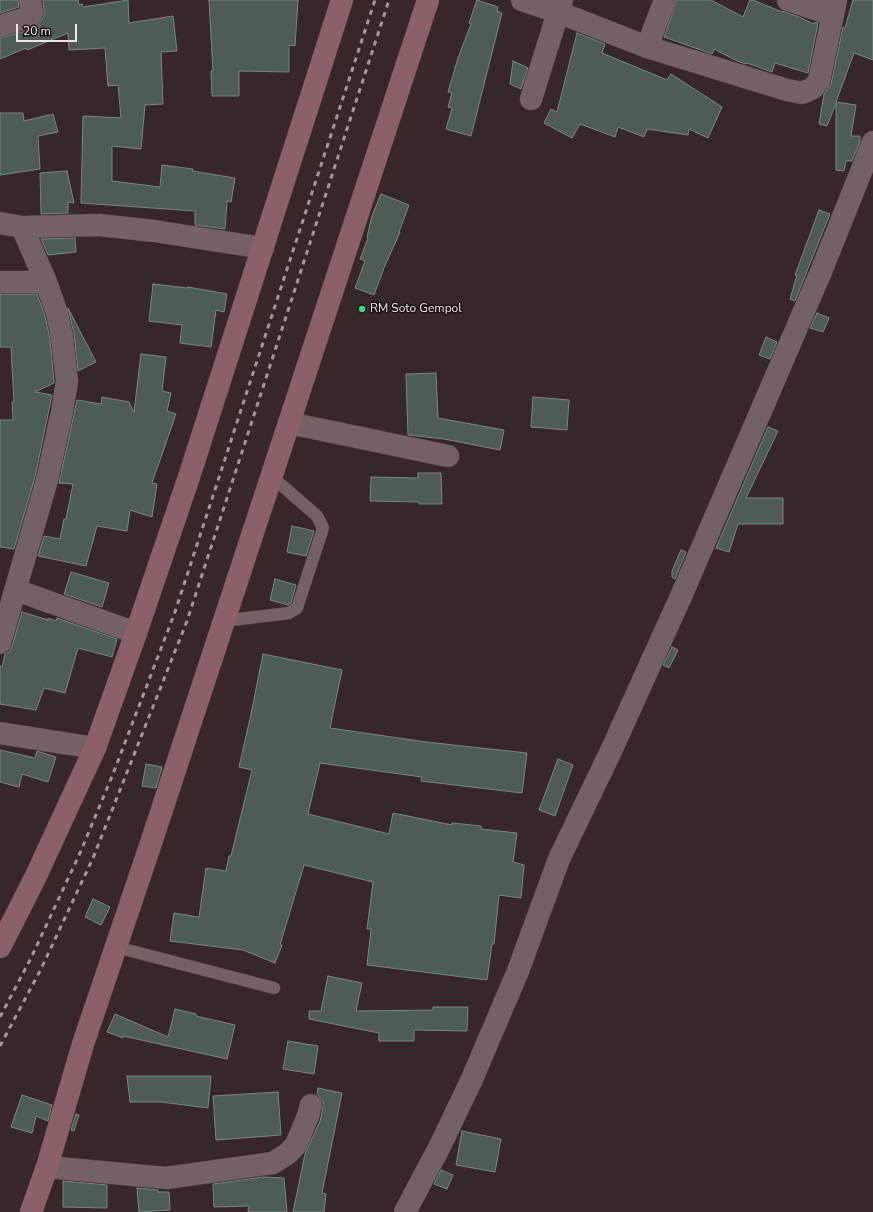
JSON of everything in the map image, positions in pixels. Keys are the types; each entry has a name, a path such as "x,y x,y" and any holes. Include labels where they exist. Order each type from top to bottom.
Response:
{"main road":[{"path":"0,947 35,878 95,748 189,477 342,0"},
{"path":"32,1212 47,1168 82,1044 116,947 428,0"}],"street":[{"path":"0,26 30,17 32,12 30,0"},
{"path":"522,0 560,6 647,47 787,90 802,93 813,88 819,81 834,7 788,0"},
{"path":"647,47 665,0"},
{"path":"531,99 560,6"},
{"path":"404,1212 440,1146 472,1079 518,970 559,859 611,751 682,594 820,274 873,142"},
{"path":"0,223 22,227 99,225 154,231 263,248"},
{"path":"0,643 47,480 62,412 67,381 62,337 57,313 46,282 22,227"},
{"path":"0,282 46,282"},
{"path":"289,423 448,456"},
{"path":"16,590 136,633"},
{"path":"0,733 95,748"},
{"path":"47,1168 166,1178 273,1162 287,1154 296,1146 308,1116 311,1104"}],"lane":[{"path":"224,621 289,613 297,608 323,528 317,516 271,476"},
{"path":"116,947 274,988"}],"building":[{"path":"0,0 18,0 19,7 0,13"},
{"path":"43,0 78,0 79,5 82,4 83,7 128,0 129,23 173,16 177,51 161,52 163,104 145,105 141,149 112,146 112,181 160,187 162,165 193,169 192,171 235,178 231,202 227,201 225,229 195,225 195,211 81,203 83,116 121,118 118,85 108,86 105,48 69,50 68,33 27,50 26,48 0,59 0,38 34,29 38,26 44,16"},
{"path":"209,0 298,0 295,46 289,45 289,72 239,71 239,96 212,96 211,71 213,71"},
{"path":"477,0 498,7 497,11 502,13 471,136 446,129 452,108 448,107 452,93 448,92 458,58 471,24 469,23"},
{"path":"677,0 711,0 743,17 750,0 753,0 814,24 815,22 818,23 808,73 775,63 772,72 737,61 714,49 712,54 664,37"},
{"path":"853,0 873,0 873,60 854,53 836,102 856,105 851,136 860,136 860,142 852,161 846,161 844,171 836,170 836,103 827,126 819,124 824,94 831,84 843,27 845,28"},
{"path":"577,33 605,44 602,53 667,80 671,74 722,107 708,138 689,129 688,135 647,129 644,137 618,127 615,137 580,124 572,138 544,123 551,109 557,112"},
{"path":"513,61 528,68 521,89 510,84"},
{"path":"0,113 23,113 24,121 53,114 58,132 38,136 40,169 0,175"},
{"path":"67,171 74,203 68,202 68,213 41,214 40,173"},
{"path":"381,194 409,205 400,232 374,295 355,288 365,261 360,259 368,238 372,216"},
{"path":"819,210 830,214 795,301 790,299 797,275 795,275"},
{"path":"75,238 76,252 48,255 41,239"},
{"path":"153,284 188,287 227,294 224,312 216,310 211,347 180,343 182,325 149,321"},
{"path":"0,294 37,294 45,316 50,339 54,381 54,383 35,392 52,395 35,477 14,549 0,547 0,420 13,420 12,402 14,402 11,347 0,347"},
{"path":"68,308 96,362 78,371 74,334"},
{"path":"817,313 829,318 823,332 810,328"},
{"path":"766,337 777,342 770,359 759,355"},
{"path":"141,354 166,357 162,391 171,393 167,411 176,414 152,483 157,484 152,517 130,510 127,531 97,526 86,566 38,556 44,536 60,539 64,519 66,519 73,484 59,483 77,400 101,404 102,397 129,402 134,412"},
{"path":"436,373 438,418 504,430 500,450 444,439 408,435 406,374"},
{"path":"533,397 569,400 567,430 531,427"},
{"path":"768,427 778,431 746,498 783,498 783,524 738,524 729,552 716,548"},
{"path":"418,473 441,473 442,504 370,501 371,477 418,478"},
{"path":"292,526 314,531 306,556 287,552"},
{"path":"681,550 686,552 675,579 672,577 672,571"},
{"path":"71,572 109,583 102,607 64,594"},
{"path":"275,579 296,585 291,603 288,605 270,600"},
{"path":"22,612 48,620 48,618 56,621 57,618 117,639 112,657 78,648 65,693 44,688 36,710 0,704 0,666 2,667 5,654 9,652 12,646"},
{"path":"672,647 678,650 669,668 663,665"},
{"path":"263,654 342,670 330,728 426,742 527,753 522,793 421,781 422,777 320,763 308,814 389,834 393,813 452,825 452,823 481,826 481,829 517,833 513,862 524,865 521,898 499,895 494,944 492,944 487,980 367,965 371,929 367,929 373,882 304,865 280,945 282,945 275,963 243,950 170,941 174,913 199,917 206,868 226,871 229,856 231,856 252,770 239,767"},
{"path":"0,750 35,758 37,751 56,757 48,782 22,774 19,787 0,782"},
{"path":"558,759 573,765 555,816 539,810"},
{"path":"146,764 162,767 156,788 142,786"},
{"path":"93,899 110,907 101,925 85,917"},
{"path":"328,976 362,983 356,1011 433,1010 433,1007 468,1007 467,1031 414,1030 414,1041 379,1041 379,1033 309,1019 309,1011 321,1011"},
{"path":"175,1009 196,1014 196,1016 235,1025 227,1059 123,1036 123,1038 107,1032 115,1014 168,1037"},
{"path":"288,1041 318,1046 314,1074 283,1069"},
{"path":"127,1076 211,1076 208,1108 161,1102 130,1102"},
{"path":"318,1088 342,1093 322,1193 326,1194 324,1212 293,1212 305,1154 320,1121 323,1108 323,1101 317,1094"},
{"path":"278,1092 281,1135 216,1140 213,1096"},
{"path":"22,1095 52,1105 48,1121 36,1116 32,1133 11,1127"},
{"path":"76,1114 79,1115 74,1131 71,1130"},
{"path":"462,1131 501,1139 495,1172 456,1165"},
{"path":"441,1170 453,1175 447,1189 434,1184"},
{"path":"264,1177 284,1178 287,1212 248,1212 249,1206 214,1207 213,1184"},
{"path":"63,1181 107,1185 107,1208 63,1207"},
{"path":"137,1188 158,1190 158,1192 169,1192 170,1210 139,1212"}],"railway":[{"path":"0,1017 31,958 80,853 113,774 175,612 375,0"},
{"path":"0,1046 41,969 93,858 187,621 389,0"}],"place":[{"name":"RM Soto Gempol","path":"362,309"}]}
